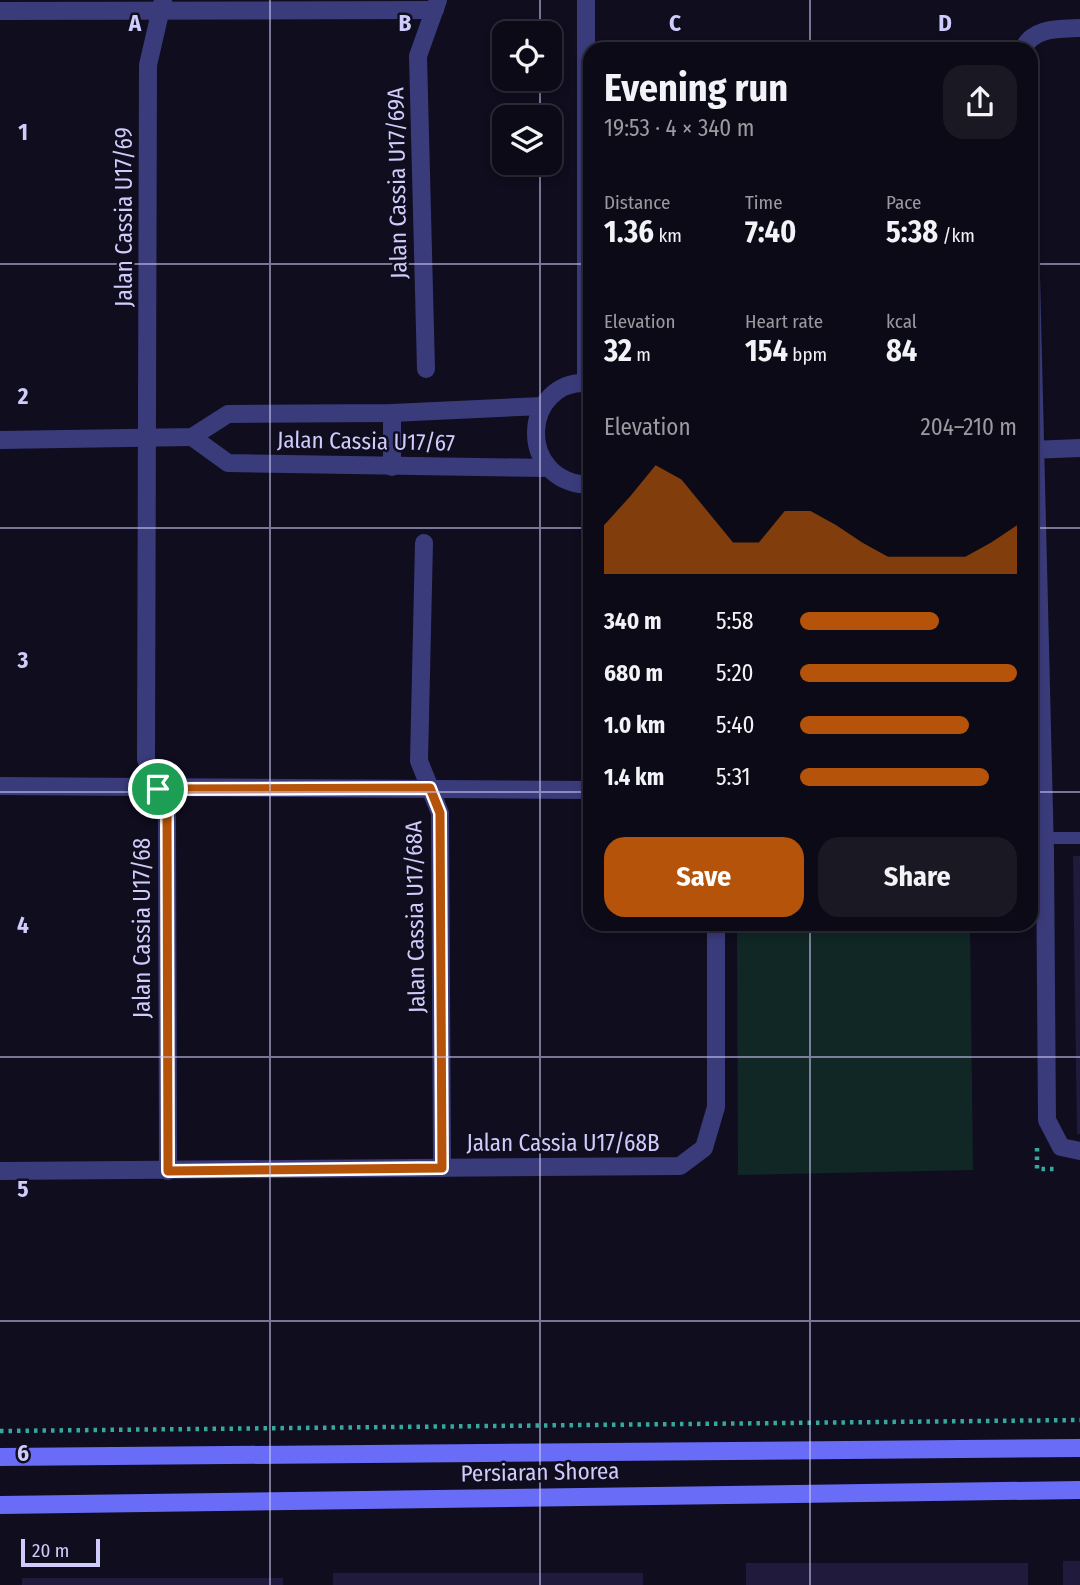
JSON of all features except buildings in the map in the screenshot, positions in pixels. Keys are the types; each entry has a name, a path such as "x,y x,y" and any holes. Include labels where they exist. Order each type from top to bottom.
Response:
{"main road":[{"name":"Persiaran Shorea","path":"0,1457 1080,1448"},
{"name":"Persiaran Shorea","path":"0,1505 1080,1490"}],"street":[{"path":"586,0 586,42"},
{"path":"0,11 162,5 437,5"},
{"name":"Jalan Cassia U17/69","path":"148,436 148,65 162,5"},
{"name":"Jalan Cassia U17/69A","path":"426,369 418,56 437,5"},
{"path":"1028,42 1053,29 1080,28"},
{"path":"583,383 561,389 542,406 536,422 535,438 539,454 548,468 561,479 583,484"},
{"name":"Jalan Cassia U17/67","path":"542,406 393,413 228,414 192,437 228,463 548,468"},
{"path":"393,413 393,467"},
{"name":"Jalan Cassia U17/68","path":"148,436 146,759 167,810 168,1171"},
{"path":"0,440 192,437"},
{"path":"1038,449 1080,448"},
{"name":"Jalan Cassia U17/68A","path":"424,543 419,761 440,813 442,1168"},
{"path":"1038,611 1045,838 1047,1120 1061,1147 1080,1151"},
{"path":"0,786 583,790"},
{"name":"Jalan Cassia U17/68B","path":"0,1171 680,1166 704,1148 716,1107 716,931"}],"lane":[{"path":"1045,838 1080,838"}],"path":[{"path":"0,1431 1080,1420"}],"green space":[{"path":"737,931 970,931 973,1170 738,1175"}],"route":[{"path":"430,788 440,813 442,1168 168,1171 167,810 158,789 430,788"}]}
